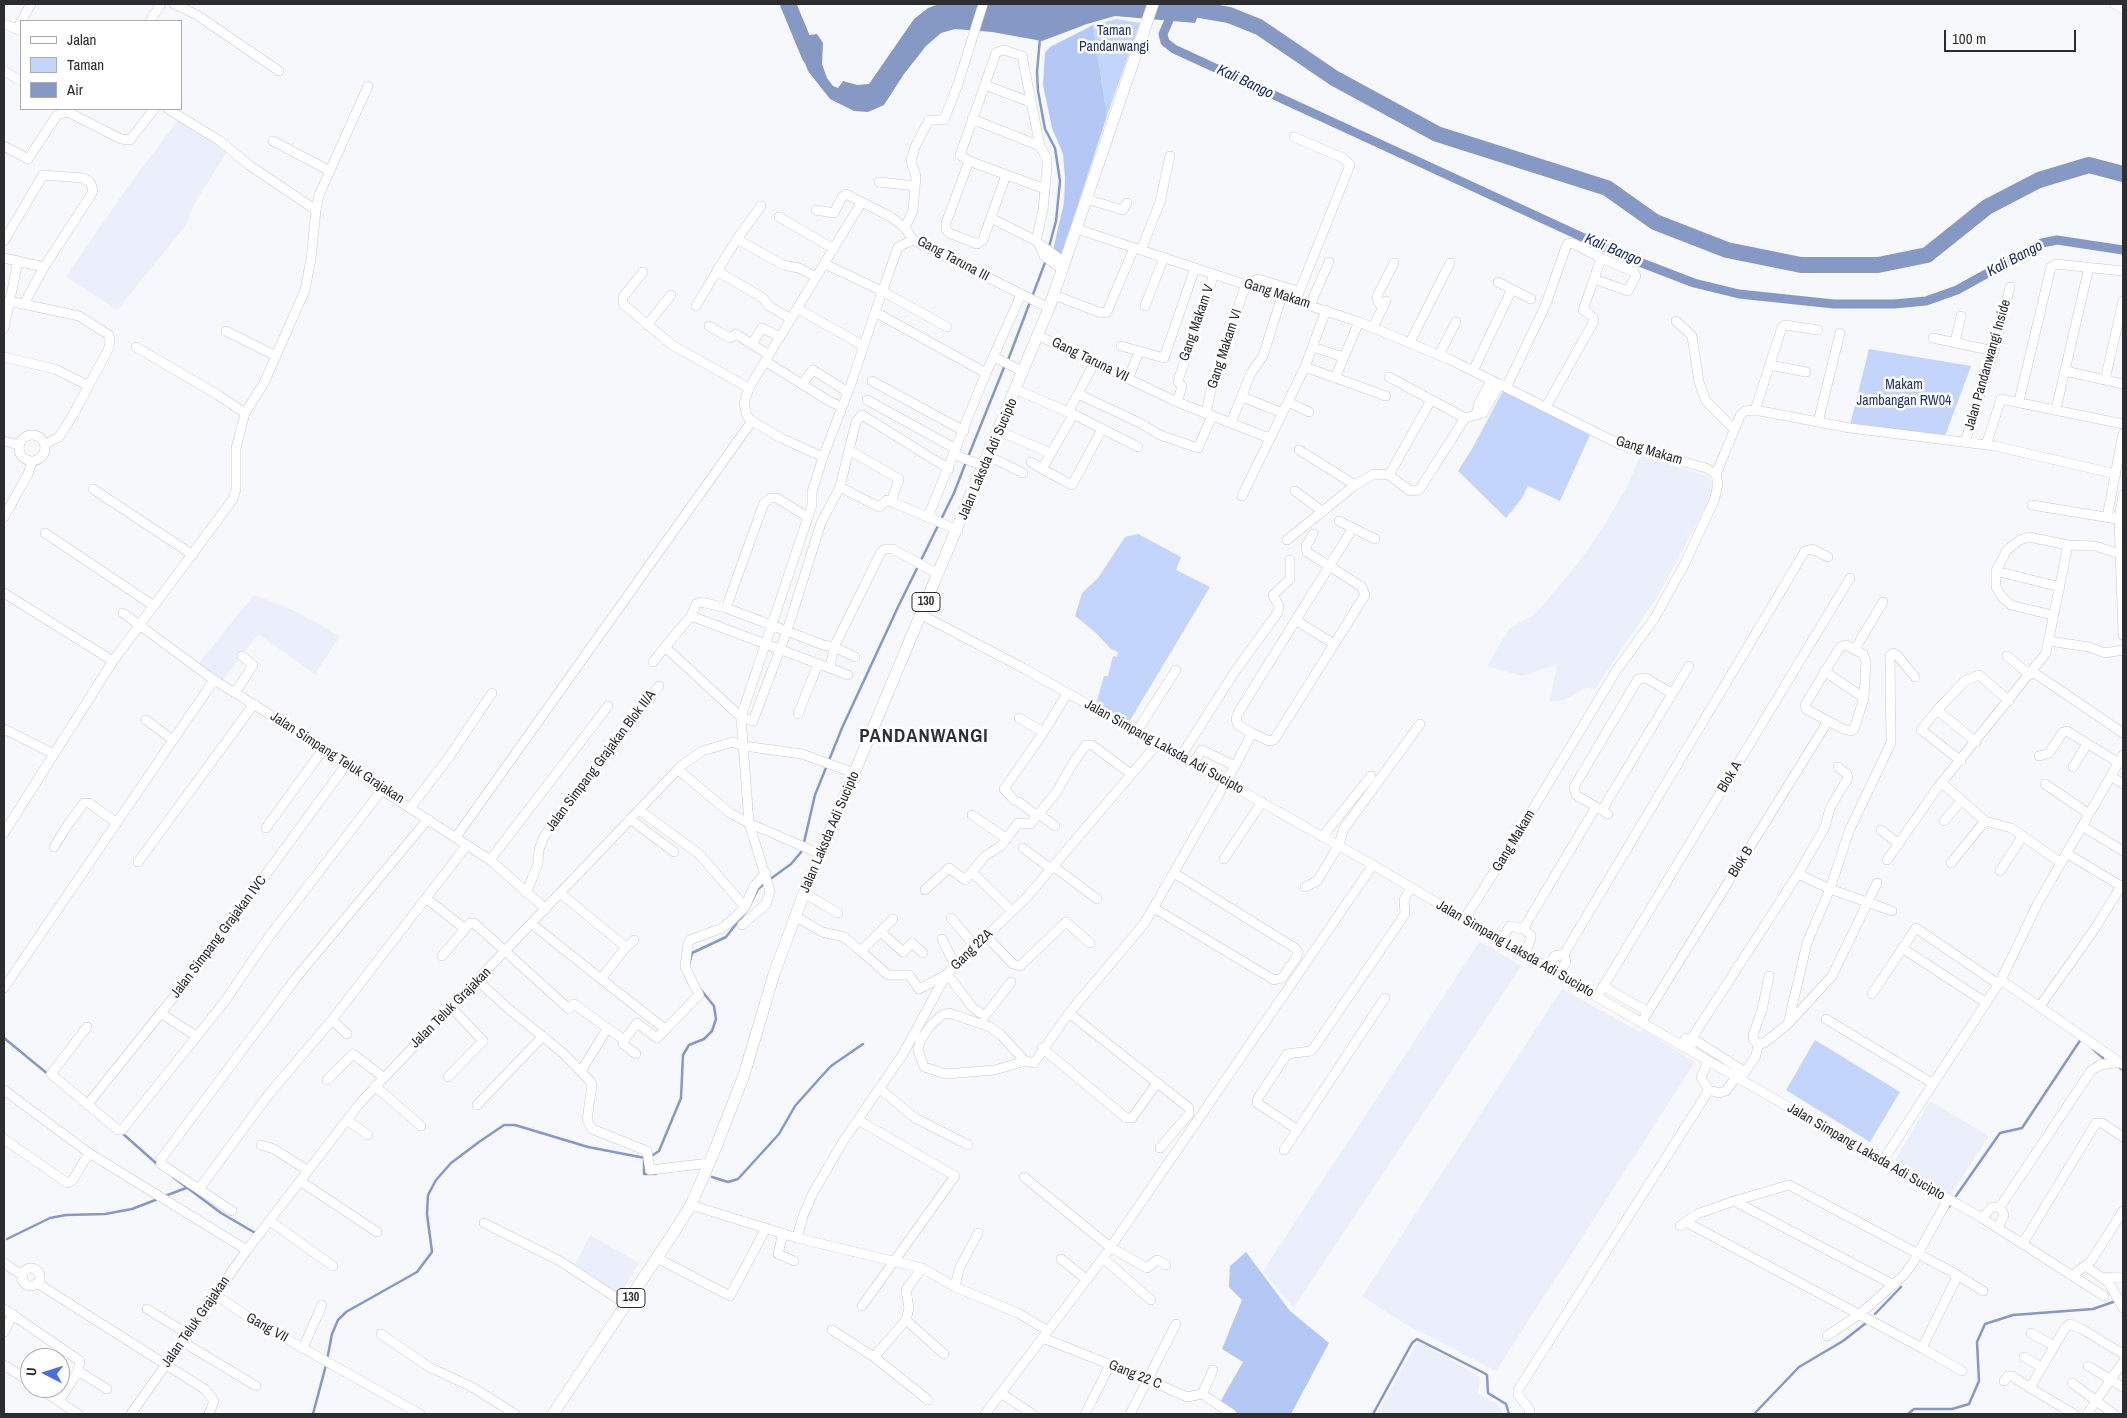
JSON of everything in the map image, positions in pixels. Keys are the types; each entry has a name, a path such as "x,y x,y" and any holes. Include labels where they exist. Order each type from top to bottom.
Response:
{"main road":[{"name":"Jalan Laksda Adi Sucipto","path":"553,1414 657,1258 690,1205 710,1163 744,1075 774,974 804,893 920,614 958,530 982,461 999,431 1039,336 1054,296 1059,263 1077,228 1153,4"}],"street":[{"path":"24,20 31,4"},
{"path":"151,20 161,4"},
{"path":"174,4 197,16 279,71"},
{"path":"905,228 913,210 916,176 911,162 915,147 929,120 944,120 974,36 983,4"},
{"path":"2114,4 2123,9"},
{"path":"4,24 19,30"},
{"path":"1042,248 1047,160 1040,146 1030,102 1024,61 1018,55 1004,50 996,53 960,151 962,158 1045,188"},
{"path":"4,71 20,80"},
{"path":"985,85 1030,102"},
{"path":"4,834 112,661 233,500 236,489 236,448 245,413 264,384 305,290 320,194 368,86"},
{"path":"4,146 31,162 60,113 71,112 129,140 134,138 153,110"},
{"path":"170,110 220,142 249,165 316,210"},
{"path":"972,120 1040,146"},
{"path":"1250,286 1258,279 1297,296 1350,165 1343,158 1294,137"},
{"path":"273,141 330,171"},
{"path":"1054,296 1101,313 1108,311 1160,202 1170,156"},
{"path":"969,161 946,223 946,229 949,233 977,244 981,244 1006,175"},
{"path":"4,240 43,175 83,178 90,182 93,190 91,195 44,267 24,304"},
{"path":"879,182 915,186"},
{"name":"Gang Taruna III","path":"816,210 834,213 842,197 846,194 891,217 905,228 913,240 1049,308"},
{"path":"1086,199 1122,210 1127,203"},
{"path":"823,457 781,438 752,421 747,416 744,403 749,388 861,203"},
{"path":"696,306 737,239 761,206"},
{"path":"780,217 834,249"},
{"path":"991,218 1042,248 1059,263"},
{"name":"Gang Makam","path":"1077,228 1282,296 1297,296 1310,305 1373,327 1439,355 1619,444 1706,468 1716,474 1718,485 1714,501 1688,557 1654,619 1616,671 1508,852 1465,918"},
{"path":"737,239 783,265 799,268 816,277"},
{"path":"742,925 766,904 769,898 770,886 749,824 741,717 773,626 806,516 812,505 812,492 823,457 848,392 882,291 898,247 913,240"},
{"path":"1389,377 1464,418 1483,413 1546,304 1566,245 1572,243 1634,272 1636,276 1628,291 1594,279"},
{"path":"4,258 44,267"},
{"path":"1145,306 1164,258"},
{"path":"1546,407 1594,321 1592,316 1583,310 1601,258"},
{"path":"4,328 18,261"},
{"path":"1310,305 1329,262"},
{"path":"1373,327 1385,304 1378,302 1377,296 1394,263"},
{"path":"1410,342 1450,263"},
{"path":"824,264 882,291 947,327"},
{"path":"2019,401 2051,267 2056,264 2123,271"},
{"path":"2056,409 2089,267"},
{"path":"1122,346 1164,358 1195,268"},
{"path":"717,270 763,298 769,306 791,319"},
{"path":"643,272 622,302 672,345 749,388"},
{"name":"Gang Makam V","path":"1177,402 1182,387 1178,382 1214,274"},
{"path":"1498,282 1531,299"},
{"name":"Gang Makam VI","path":"1078,394 1140,423 1158,434 1194,448 1200,446 1209,415 1212,386 1250,286"},
{"name":"Jalan Pandanwangi Inside","path":"1965,442 1994,351 2010,286"},
{"path":"1473,371 1512,289"},
{"path":"647,325 671,294"},
{"path":"1231,423 1251,374 1263,356 1282,296"},
{"path":"930,518 949,469 957,454 986,373 1028,299"},
{"path":"9,301 79,316 108,335 109,348 89,386 59,437 45,444"},
{"path":"2105,380 2123,301"},
{"path":"798,309 864,346"},
{"path":"1242,496 1305,367 1326,310"},
{"path":"875,312 986,373"},
{"path":"1955,342 1962,316"},
{"path":"1676,321 1692,336 1699,382 1706,402 1734,429"},
{"path":"1335,378 1359,322"},
{"path":"1439,355 1456,322"},
{"path":"1755,410 1782,327 1786,325 1818,330"},
{"path":"709,326 730,338 736,334 829,401 842,407"},
{"path":"752,344 762,328 780,337"},
{"path":"226,331 276,356"},
{"path":"1818,422 1840,333"},
{"name":"Gang Taruna VII","path":"1039,336 1095,361 1177,402 1269,438"},
{"path":"1933,338 1994,351"},
{"path":"136,347 218,394 245,413"},
{"path":"1313,347 1344,358"},
{"path":"1128,379 1139,352"},
{"path":"4,357 55,369 89,386"},
{"path":"994,357 1024,372"},
{"path":"1042,469 1095,361"},
{"path":"1769,365 1806,372"},
{"path":"1305,367 1386,396"},
{"path":"803,383 812,370 848,392"},
{"path":"2065,371 2123,384"},
{"path":"872,381 964,431"},
{"path":"1016,390 1071,413 1138,447"},
{"path":"1243,396 1282,413"},
{"path":"867,400 957,454 1023,473"},
{"path":"1389,475 1431,400"},
{"path":"1986,445 2000,400 2019,401 2123,424"},
{"path":"1288,402 1309,412"},
{"path":"1716,474 1742,413 1755,410 1818,422 1986,445 2116,474"},
{"path":"666,647 741,717 750,721 755,718 787,630 827,509 833,503 840,487 856,422 862,415 949,469"},
{"path":"1287,540 1355,485 1374,474 1389,475 1410,491 1419,490 1464,418"},
{"path":"456,837 752,421"},
{"path":"1031,462 1073,486 1102,429"},
{"path":"999,431 1050,453"},
{"path":"4,517 28,474 32,461 43,456 45,444 40,437 32,434 24,438 19,445"},
{"path":"2107,517 2123,434"},
{"path":"4,441 19,445"},
{"path":"19,445 22,456 32,461"},
{"path":"849,450 899,479 891,502"},
{"path":"1299,450 1355,485"},
{"path":"840,487 879,506 886,500 958,530"},
{"path":"93,489 193,555"},
{"path":"1294,491 1322,511"},
{"path":"2123,495 2121,520 2123,635"},
{"path":"726,608 764,503 771,498 777,498 806,516"},
{"path":"812,505 826,506 827,509"},
{"path":"2032,505 2121,520"},
{"path":"1339,521 1375,539"},
{"path":"1312,534 1306,546 1307,551 1329,566 1362,587 1365,592 1275,739 1268,741 1238,725 1237,716 1297,620 1329,566 1353,528"},
{"path":"45,533 154,606"},
{"path":"2052,615 2011,605 2002,598 1996,587 1996,571 2007,550 2020,540 2029,538 2068,545 2095,546 2122,555"},
{"path":"1887,860 1961,760 2046,653 2052,615 2060,587 2068,545"},
{"path":"1559,974 1566,962 1564,954 1805,551 1810,548 1828,557"},
{"path":"830,668 834,647 881,552 885,549 893,549 938,574"},
{"path":"1181,756 1234,673 1279,610 1273,595 1290,579 1290,560"},
{"path":"1996,571 2060,587"},
{"name":"Blok A","path":"1597,997 1850,578"},
{"path":"4,593 112,661"},
{"path":"653,662 691,616 696,604 701,602 726,608 834,647 856,657"},
{"path":"1855,649 1883,602"},
{"name":"Jalan Simpang Teluk Grajakan","path":"123,613 214,680 324,748 382,790 411,807 490,860 546,909"},
{"name":"Jalan Simpang Laksda Adi Sucipto","path":"920,614 1015,663 1067,694 1228,782 1502,939 1641,1023 1708,1061 1741,1076 1882,1162 2023,1242 2104,1296"},
{"path":"691,616 848,675"},
{"path":"1297,620 1334,644"},
{"path":"2049,641 2089,646 2095,651 2105,653 2123,650"},
{"path":"1842,646 1855,649 1865,657 1864,698 1852,731 1846,731 1806,709 1805,705 1824,671 1842,646"},
{"path":"1788,1024 1807,943 1830,889 1849,831 1891,743 1890,656 1893,653 1897,655 1915,677"},
{"path":"235,693 253,666 252,662 242,656"},
{"path":"2007,656 2031,674 2123,733"},
{"path":"798,714 818,664"},
{"path":"1523,929 1602,810 1689,666"},
{"path":"1137,731 1176,670"},
{"path":"1824,671 1864,698"},
{"path":"1961,760 1922,730 1937,710 1965,681 1979,675 2009,701"},
{"path":"1602,810 1575,794 1574,787 1638,679 1646,678 1671,693"},
{"path":"4,988 214,680"},
{"name":"Jalan Simpang Grajakan Blok II/A","path":"526,893 538,864 539,849 545,835 659,686"},
{"path":"411,807 449,757 492,693"},
{"path":"1055,826 1017,801 1004,789 1067,694"},
{"path":"138,862 254,704"},
{"path":"490,860 608,706"},
{"path":"1937,710 1976,742"},
{"path":"1019,718 1043,732"},
{"path":"146,720 173,740"},
{"name":"Blok B","path":"1641,1023 1828,721"},
{"path":"1305,887 1317,881 1339,845 1343,830 1420,724"},
{"path":"4,728 54,754"},
{"path":"1882,1162 1999,982 2060,862 2121,759 2087,744 2071,733 2064,732 2049,753 2039,756"},
{"path":"1025,1061 1001,1034 990,1027 949,1013 942,1015 930,1026 920,1041 918,1050 924,1067 946,1074 995,1070 1025,1061 1034,1063 1042,1048 1069,1013 1137,933 1154,908 1228,782 1252,733"},
{"name":"Jalan Teluk Grajakan","path":"131,1414 247,1250 307,1170 375,1086 478,981 682,766 702,751 733,742 744,746 786,751 821,760 854,773"},
{"name":"Gang 22A","path":"797,1238 813,1194 844,1140 903,1054 947,974 1012,911 1158,743"},
{"path":"925,890 949,868 965,880 985,856 1001,846 1018,823 1028,826 1056,793 1073,762 1087,744 1131,774"},
{"path":"2073,767 2087,744"},
{"path":"266,828 324,748"},
{"path":"1193,763 1202,750 1235,766"},
{"name":"Jalan Simpang Grajakan IVC","path":"87,1105 162,1014 346,765"},
{"path":"1692,1038 1798,874 1825,827 1830,808 1848,778 1847,774 1838,766"},
{"path":"682,773 721,806 749,824 820,854"},
{"path":"1323,836 1371,776"},
{"path":"2112,777 2123,784"},
{"path":"1943,784 1985,821 2007,827 2060,862"},
{"path":"2045,784 2090,814"},
{"path":"87,1027 51,1074 118,1130 122,1130 196,1036 382,790"},
{"path":"1944,821 1962,800"},
{"path":"1224,860 1262,802"},
{"path":"54,847 84,803 89,804 117,823"},
{"path":"639,810 699,854 745,907"},
{"path":"972,815 1007,839"},
{"path":"232,1212 161,1164 161,1159 296,978 428,819"},
{"path":"630,819 674,852"},
{"path":"1951,863 1985,821"},
{"path":"2082,826 2123,851"},
{"path":"1882,830 1899,844"},
{"path":"2000,871 2022,836"},
{"path":"199,1189 269,1094 332,1020 467,845"},
{"path":"1024,848 1097,899"},
{"path":"2040,1006 2122,887 2066,853"},
{"path":"998,1414 987,1411 1103,1258 1374,865"},
{"path":"972,872 1012,911"},
{"path":"1154,908 1274,980 1282,978 1296,958 1298,952 1295,948 1174,873"},
{"path":"636,1054 623,1044 637,1023 657,1038 698,995 684,967 688,944 695,938 722,928 745,907 754,886 766,874"},
{"path":"1798,874 1830,889 1892,911"},
{"path":"1758,1044 1764,1043 1788,1024 1832,976 1877,883"},
{"path":"1298,1130 1257,1103 1258,1098 1287,1054 1311,1051 1315,1046 1404,914 1404,900 1411,888"},
{"path":"560,893 626,947"},
{"path":"804,893 838,913"},
{"path":"426,898 465,929"},
{"path":"795,916 822,932 844,937 888,975 909,975 920,989 947,974 974,1008 983,1016 987,1016 1011,982"},
{"path":"951,918 974,946"},
{"path":"861,951 893,919"},
{"path":"986,936 1013,964 1020,966 1066,922 1090,943"},
{"path":"442,956 470,923 474,923 569,1009 574,1004 624,1040"},
{"path":"1502,939 1510,926 1523,929 1531,935 1532,939 1525,953"},
{"path":"537,928 665,1029"},
{"path":"1872,994 1914,929 1919,928 1999,982 2040,1006 2122,1063"},
{"path":"881,932 903,952 912,943 923,953"},
{"path":"942,939 955,965"},
{"path":"602,979 626,947 634,940"},
{"path":"1902,948 1985,1002"},
{"path":"1547,966 1555,956 1564,954"},
{"path":"1758,1044 1754,1040 1754,1035 1762,1010 1769,976"},
{"path":"478,981 543,1036 581,1071 592,1085 587,1115 588,1124 592,1129 647,1151 650,1170 653,1171 710,1163"},
{"path":"1603,986 1648,1012"},
{"path":"1284,1150 1385,998"},
{"path":"448,1077 484,1041 451,1007"},
{"path":"1069,1013 1190,1111 1160,1148"},
{"path":"162,1014 196,1036"},
{"path":"1826,1019 1932,1083"},
{"path":"332,1020 347,1034"},
{"path":"581,1071 607,1029"},
{"path":"477,1105 543,1036"},
{"path":"1685,1048 1686,1038 1692,1038 1741,1076"},
{"path":"1708,1061 1701,1078 1709,1090 1719,1093 1726,1091 1741,1076 1756,1056 1758,1044"},
{"path":"1042,1048 1126,1118 1132,1118 1157,1083"},
{"path":"328,1080 353,1054 383,1077"},
{"path":"2000,1207 2091,1071 2100,1066 2122,1063"},
{"path":"375,1086 421,1126"},
{"path":"880,1089 915,1118 968,1146"},
{"path":"4,1090 90,1153 247,1250"},
{"path":"1529,1414 1530,1410 1518,1395 1518,1390 1709,1090"},
{"path":"347,1120 368,1135"},
{"path":"858,1120 955,1176 903,1247 896,1262 862,1306"},
{"path":"2023,1242 2096,1124 2102,1123 2123,1137"},
{"path":"4,1139 67,1183 72,1181 90,1153"},
{"path":"261,1145 274,1149 307,1170"},
{"path":"1024,1177 1110,1247 1148,1268 1157,1260 1166,1265"},
{"path":"300,1181 377,1232"},
{"path":"1962,1370 1861,1314 1683,1224 1697,1214 1789,1185 1919,1253 1983,1291"},
{"path":"1827,1336 1861,1314 1904,1275 1919,1253 1948,1199"},
{"path":"1734,1201 1894,1285"},
{"name":"Gang 22 C","path":"690,1205 797,1238 922,1268 955,1287 1018,1314 1046,1334 1110,1365 1187,1397 1202,1394"},
{"path":"1982,1218 1992,1207 2000,1207"},
{"path":"1998,1228 2004,1215 2000,1207"},
{"path":"2073,1275 2091,1261 2123,1211"},
{"path":"270,1221 333,1266"},
{"path":"484,1223 584,1275 626,1304"},
{"path":"657,1258 730,1296 766,1228"},
{"path":"783,1233 778,1254 794,1261"},
{"path":"955,1287 960,1269 978,1233"},
{"path":"1103,1258 1151,1300"},
{"path":"1061,1259 1087,1280"},
{"path":"4,1263 23,1276 26,1284 37,1283 40,1276 34,1268 26,1270 23,1276"},
{"path":"2086,1266 2106,1280 2123,1308"},
{"path":"874,1357 906,1320 909,1308 906,1290 922,1268"},
{"path":"1922,1348 1956,1279 1954,1273"},
{"path":"2095,1290 2106,1280 2123,1278"},
{"path":"37,1283 211,1395 214,1404 209,1414"},
{"name":"Gang VII","path":"216,1295 251,1319 420,1414"},
{"path":"303,1348 322,1305"},
{"path":"4,1309 78,1358 80,1365 78,1371 59,1401"},
{"path":"147,1309 256,1386"},
{"path":"4,1332 13,1314"},
{"path":"906,1320 944,1354"},
{"path":"1130,1414 1176,1324"},
{"path":"2030,1388 2064,1328 2073,1324 2123,1354"},
{"path":"832,1330 874,1357 928,1400"},
{"path":"2031,1333 2054,1346"},
{"path":"381,1334 429,1367 472,1387 516,1414"},
{"path":"2024,1357 2042,1368"},
{"path":"2087,1414 2123,1362"},
{"path":"4,1365 20,1375"},
{"path":"1085,1414 1110,1365"},
{"path":"2088,1366 2123,1387"},
{"path":"1213,1370 1202,1394 1232,1414"},
{"path":"78,1371 107,1389"},
{"path":"2004,1381 2008,1376 2012,1376 2074,1414"},
{"path":"2072,1383 2114,1414"},
{"path":"1001,1393 1032,1414"},
{"path":"54,1398 78,1414"}],"shaded area":[{"path":"1093,25 1107,116 1061,256 1053,250 1064,203 1065,178 1063,154 1052,128 1043,85 1045,53 1050,47"},
{"path":"179,119 227,152 196,201 184,228 117,310 66,277 126,189"},
{"path":"1640,455 1709,477 1712,482 1711,497 1659,594 1595,689 1586,688 1564,700 1550,702 1557,664 1522,676 1487,666 1509,629 1536,613 1579,562 1607,521 1629,483"},
{"path":"254,595 293,610 340,636 315,674 258,634 223,680 199,663"},
{"path":"1480,941 1521,966 1293,1308 1263,1271"},
{"path":"1562,989 1640,1032 1643,1030 1695,1062 1496,1371 1403,1323 1362,1296"},
{"path":"1930,1101 1989,1136 1950,1196 1895,1160"},
{"path":"590,1235 639,1263 619,1296 575,1264"},
{"path":"1246,1252 1290,1311 1329,1343 1291,1414 1238,1414 1219,1404 1243,1362 1222,1349 1242,1300 1229,1287 1230,1266"},
{"path":"1418,1341 1480,1377 1478,1393 1497,1404 1504,1414 1377,1414"}],"green space":[{"name":"Taman Pandanwangi","path":"1116,19 1140,23 1107,116 1093,25"},
{"name":"Makam Jambangan RW04","path":"1869,349 1971,366 1945,436 1850,425"},
{"path":"1503,391 1509,391 1590,435 1560,501 1528,486 1522,498 1506,518 1458,471"},
{"path":"1138,534 1181,557 1176,570 1210,587 1129,722 1096,704 1104,676 1108,676 1113,656 1117,657 1118,652 1111,649 1095,632 1075,616 1082,593 1098,578 1125,537"},
{"path":"1815,1040 1900,1092 1870,1142 1786,1090"}],"water":[{"path":"939,4 1203,4 1195,23 1115,16 1087,24 1042,41 992,32 955,29 941,33 926,46 904,74 884,105 868,112 854,111 830,99 808,71 795,37 817,34 823,43 822,64 827,78 833,86 838,88 843,81 857,85 869,84 914,19 928,8"}],"waterway":[{"name":"Kali Bango","path":"788,4 810,57"},
{"name":"Kali Bango","path":"1166,4 1229,15 1259,27 1334,78 1437,134 1607,188 1655,222 1727,250 1801,265 1878,265 1927,255 1987,207 2039,180 2089,165 2123,174"},
{"name":"Kali Bango","path":"1173,11 1163,34 1165,42 1174,49 1621,255 1694,283 1739,294 1834,304 1894,304 1926,301 1957,290 2042,243 2057,240 2123,250"},
{"path":"1040,38 1037,72 1038,91 1045,129 1055,148 1060,181 1056,221 1049,247"},
{"path":"1032,297 1046,260"},
{"path":"1008,360 1030,302"},
{"path":"968,457 1005,365"},
{"path":"769,880 791,864 802,851 815,795 842,728 898,607 954,493 966,462"},
{"path":"750,905 758,889 765,883"},
{"path":"689,965 692,953 726,937 747,910"},
{"path":"650,1157 659,1151 681,1098 683,1055 689,1045 704,1039 712,1031 716,1019 714,1006 701,990"},
{"path":"4,1038 49,1075"},
{"path":"1956,1196 2000,1133 2022,1128 2081,1039"},
{"path":"712,1177 728,1182 738,1179 779,1134 795,1106 831,1066 863,1044"},
{"path":"2093,1049 2103,1058"},
{"path":"327,1360 332,1334 338,1320 346,1312 417,1272 432,1252 427,1214 428,1195 436,1180 451,1163 504,1125 515,1125 588,1147 645,1158"},
{"path":"122,1133 157,1164"},
{"path":"644,1159 644,1174 656,1174"},
{"path":"173,1177 221,1213 257,1234"},
{"path":"165,1196 186,1188"},
{"path":"7,1239 50,1218 66,1215 105,1214 132,1209 158,1199"},
{"path":"1875,1314 1901,1287"},
{"path":"1908,1414 1914,1409 1952,1409 1969,1404 1979,1381 1977,1342 1985,1324 2013,1315 2093,1309 2116,1301"},
{"path":"1754,1414 1799,1367 1843,1341 1866,1323"},
{"path":"1373,1414 1412,1343 1417,1339 1487,1375 1488,1393 1506,1404 1509,1414"},
{"path":"313,1414 326,1365"}],"district":[{"name":"PANDANWANGI","path":"924,737"}]}
